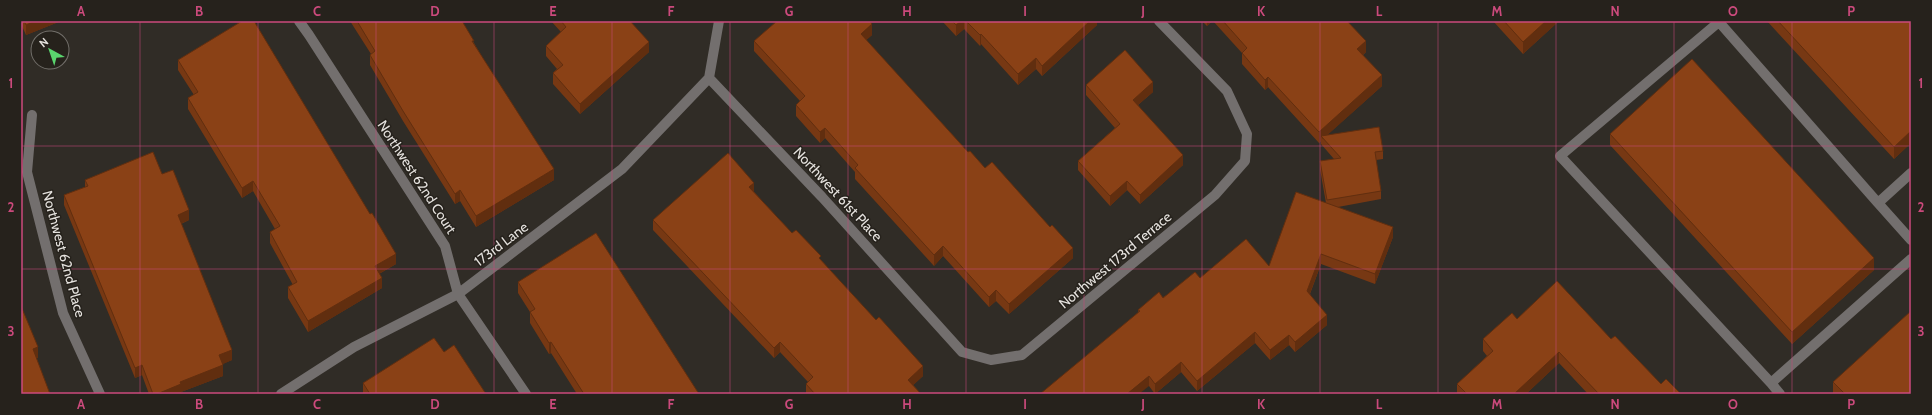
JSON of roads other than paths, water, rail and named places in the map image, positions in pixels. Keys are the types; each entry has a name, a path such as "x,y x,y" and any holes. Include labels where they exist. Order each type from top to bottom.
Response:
{"street":[{"name":"Northwest 62nd Court","path":"299,21 314,41 444,246 458,294 526,394"},
{"path":"709,78 719,21"},
{"name":"Northwest 173rd Terrace","path":"991,360 1022,355 1215,195 1244,161 1247,134 1227,91 1159,21"},
{"path":"1780,394 1560,156 1719,22 1911,240"},
{"name":"173rd Lane","path":"281,394 354,347 458,294 622,169 709,78"},
{"name":"Northwest 61st Place","path":"709,78 822,197 962,352 991,360"},
{"name":"Northwest 62nd Place","path":"32,115 28,172 29,179 63,313 100,394"},
{"path":"1878,202 1911,172"},
{"path":"1771,384 1911,259"}]}
